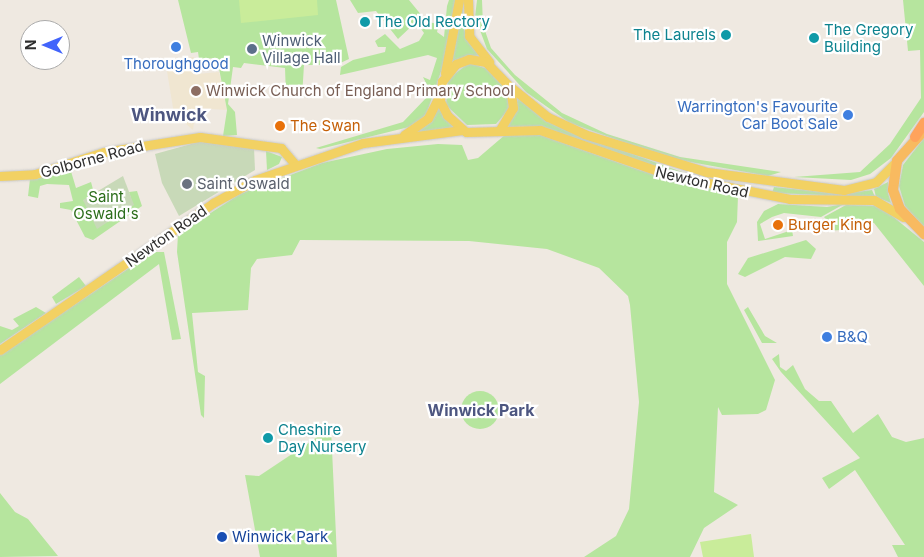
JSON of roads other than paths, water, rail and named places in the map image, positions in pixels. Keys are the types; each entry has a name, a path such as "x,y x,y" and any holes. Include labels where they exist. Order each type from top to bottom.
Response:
{"highway":[{"path":"924,123 920,135 897,161 894,190 906,218 924,234"}],"main road":[{"path":"459,0 440,93 445,112 462,130 499,130 513,108 510,86 469,36 468,0"},
{"path":"444,77 466,60 492,66"},
{"name":"Newton Road","path":"510,86 539,112 570,128 628,150 706,172 844,190 876,182 897,161"},
{"name":"Newton Road","path":"403,135 428,118 440,93"},
{"name":"Newton Road","path":"0,350 213,202 295,164 403,135 462,130"},
{"name":"Newton Road","path":"499,130 545,131 669,175 759,195 803,200 874,200 906,218"},
{"name":"Golborne Road","path":"0,176 36,174 104,152 200,136 281,148 295,164"}],"place":[{"name":"The Old Rectory","path":"365,22"},
{"name":"The Laurels","path":"726,35"},
{"name":"The Gregory Building","path":"814,38"},
{"name":"Thoroughgood","path":"176,47"},
{"name":"Winwick Village Hall","path":"252,49"},
{"name":"Winwick Church of England Primary School","path":"196,91"},
{"name":"Warrington's Favourite Car Boot Sale","path":"848,115"},
{"name":"The Swan","path":"280,126"},
{"name":"Saint Oswald","path":"187,184"},
{"name":"Burger King","path":"778,225"},
{"name":"B&Q","path":"827,337"},
{"name":"Cheshire Day Nursery","path":"268,438"},
{"name":"Winwick Park","path":"222,537"}],"district":[{"name":"Winwick","path":"169,115"},
{"name":"Winwick Park","path":"481,410"}],"park label":[{"name":"Saint Oswald's","path":"106,204"}]}
